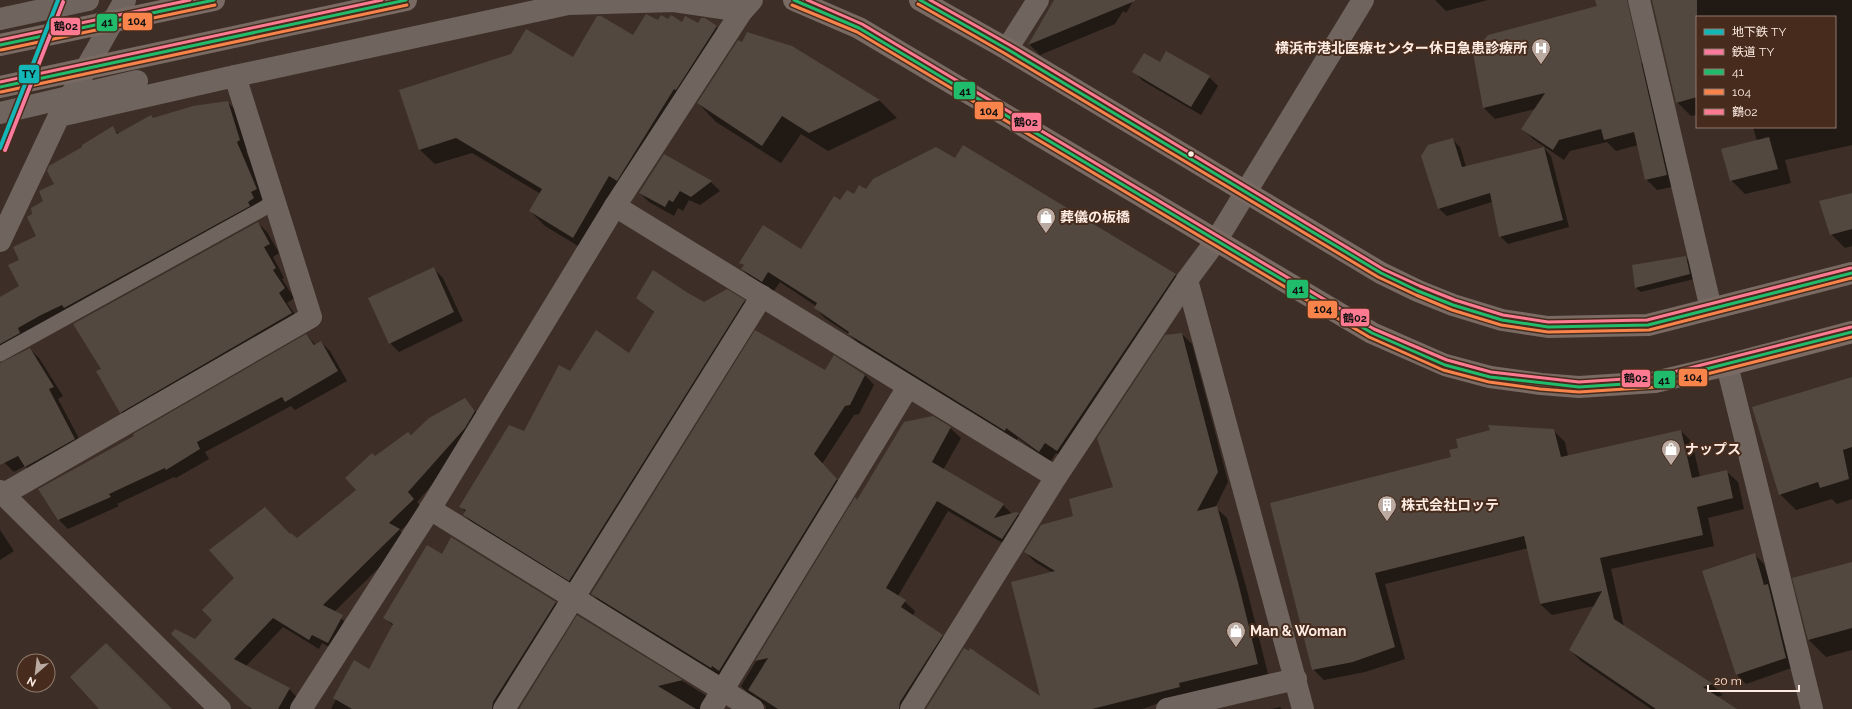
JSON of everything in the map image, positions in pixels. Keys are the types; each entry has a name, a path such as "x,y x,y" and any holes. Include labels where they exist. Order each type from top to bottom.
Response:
{"main road":[{"path":"0,45 214,0"},
{"path":"0,87 406,0"},
{"path":"794,0 859,28 1372,333 1445,365 1490,377 1541,384 1579,387 1655,382 1727,365 1852,332"},
{"path":"920,0 1007,49 1381,273 1418,291 1453,305 1502,320 1548,327 1648,325 1852,273"}],"street":[{"path":"0,19 88,0"},
{"path":"0,241 59,116 125,0"},
{"path":"1007,49 1038,0"},
{"path":"911,709 1056,477 1187,280 1216,241 1363,0"},
{"path":"1639,0 1711,309"},
{"path":"59,116 235,76 568,4 674,1 747,5"},
{"path":"301,709 430,509 615,206 747,5"},
{"path":"220,709 2,492 311,317 235,76"},
{"path":"0,112 137,81"},
{"path":"615,206 1056,477"},
{"path":"1187,280 1303,709"},
{"path":"504,709 762,296"},
{"path":"1727,365 1812,709"},
{"path":"711,709 908,386"},
{"path":"430,509 753,709"},
{"path":"1167,709 1296,679"}],"lane":[{"path":"0,354 275,202"}],"building":[{"path":"1054,0 1135,0 1135,1 1028,45"},
{"path":"1595,0 1627,0 1667,175 1645,180 1634,132 1604,140 1601,129 1559,140 1553,150 1521,129 1545,93 1483,108 1473,53 1488,35 1597,6"},
{"path":"1652,0 1697,0 1696,97 1676,103"},
{"path":"646,14 658,20 661,15 668,19 671,15 682,22 685,16 698,23 701,18 705,18 717,26 676,90 674,89 617,181 609,176 573,238 529,211 542,189 456,138 419,150 399,90 511,54 526,29 573,57 597,16 601,16 633,35"},
{"path":"747,32 792,46 880,100 809,133 782,116 762,146 697,103 738,40 742,42"},
{"path":"1166,51 1210,76 1191,107 1132,72 1144,53 1160,62"},
{"path":"228,101 240,140 237,142 257,189 251,192 254,198 248,202 250,206 64,308 62,305 41,315 18,328 20,333 0,344 0,297 19,286 8,265 19,260 13,247 36,236 27,217 32,214 31,208 43,201 39,191 54,184 47,171 49,166 82,147 82,145 113,126 117,134 151,115 153,118 193,106"},
{"path":"1769,137 1778,169 1730,181 1721,149"},
{"path":"1453,138 1462,167 1544,147 1563,220 1499,237 1490,193 1438,209 1421,156 1428,145"},
{"path":"963,145 1176,274 1057,451 1045,443 1039,452 1006,428 1005,431 848,334 849,332 814,308 817,303 768,272 762,282 741,269 744,265 739,263 763,225 801,249 834,196 840,200 847,190 854,194 859,185 866,189 873,179 936,147 955,158"},
{"path":"664,154 712,181 691,197 680,191 673,202 669,200 665,207 639,193"},
{"path":"1852,193 1852,229 1830,235 1819,201"},
{"path":"258,222 270,244 264,247 276,268 273,270 285,288 279,293 292,313 120,413 96,371 101,369 73,324"},
{"path":"1686,256 1690,274 1635,288 1632,265"},
{"path":"434,267 454,312 389,344 368,298"},
{"path":"653,270 704,302 727,289 745,300 569,581 463,515 466,510 459,507 509,425 524,431 559,365 570,371 596,330 629,353 654,312 636,298"},
{"path":"755,330 825,370 834,355 865,375 850,405 845,406 814,454 837,479 719,671 712,666 711,668 591,594"},
{"path":"1182,333 1218,472 1197,511 1217,506 1238,582 1258,664 1179,683 1180,687 1092,709 926,709 964,648 969,651 970,648 1040,696 1011,582 1055,571 1024,552 1041,525 1073,516 1069,499 1113,487 1097,438 1165,335"},
{"path":"306,334 314,345 321,341 338,371 285,402 282,397 197,442 200,449 166,470 165,468 109,494 111,497 58,520 38,489 134,436 133,434"},
{"path":"30,348 54,387 49,389 75,439 25,467 18,456 0,465 0,363"},
{"path":"1852,377 1852,447 1843,450 1849,479 1820,488 1818,482 1779,495 1752,407"},
{"path":"465,398 475,411 465,428 408,492 414,499 389,523 400,529 323,605 343,615 328,643 312,635 309,640 273,618 234,659 290,688 278,709 252,709 171,634 175,629 195,639 212,620 202,610 234,578 209,550 265,507 290,534 291,533 297,538 356,490 345,478 372,453 375,456 408,432 411,435 429,418"},
{"path":"933,416 951,427 932,462 1004,504 994,518 1016,512 1019,513 1002,539 937,501 886,588 906,600 901,607 943,635 900,702 899,709 778,709 748,690 768,658 755,661 855,497 857,500 904,422"},
{"path":"1488,425 1554,429 1561,457 1681,430 1692,478 1727,470 1733,498 1697,507 1703,535 1600,558 1614,619 1713,684 1703,687 1737,709 1656,709 1569,650 1602,591 1540,604 1524,536 1375,573 1395,647 1353,662 1312,670 1270,503 1451,457 1449,450 1458,448 1456,439 1490,430"},
{"path":"451,537 556,602 493,702 492,709 352,709 333,698 354,660 369,669 393,624 383,618 427,545 442,554"},
{"path":"1755,553 1764,585 1768,584 1786,658 1736,675 1702,571"},
{"path":"1852,562 1852,628 1808,640 1792,578"},
{"path":"577,615 683,680 658,686 696,709 519,709"},
{"path":"106,643 172,709 99,709 70,677"}],"metro line":[{"name":"TY","path":"0,148 58,0"}],"rail line":[{"name":"TY","path":"5,150 63,2"}],"transit line":[{"name":"鶴02","path":"0,40 190,0"},
{"name":"41","path":"0,45 214,0"},
{"name":"鶴02","path":"0,82 382,0"},
{"name":"41","path":"0,87 406,0"},
{"name":"41","path":"794,0 859,28 1372,333 1445,365 1490,377 1579,387 1655,382 1852,332"},
{"name":"鶴02","path":"807,0 862,24 1374,329 1447,360 1491,372 1579,382 1654,377 1851,327"},
{"name":"41","path":"920,0 1007,49 1381,273 1418,291 1453,305 1502,320 1548,327 1648,325 1852,273"},
{"name":"鶴02","path":"930,0 1010,45 1383,269 1455,300 1503,315 1548,322 1647,320 1851,268"},
{"name":"104","path":"918,4 1004,53 1378,277 1452,310 1501,325 1548,332 1649,330 1852,278"},
{"name":"104","path":"1,50 215,5"},
{"name":"104","path":"1,92 407,5"},
{"name":"104","path":"792,5 857,32 1369,337 1443,370 1489,382 1540,389 1579,392 1656,387 1852,337"}],"place":[{"name":"横浜市港北医療センター休日急患診療所","path":"1541,65"},
{"name":"葬儀の板橋","path":"1046,234"},
{"name":"ナップス","path":"1671,466"},
{"name":"株式会社ロッテ","path":"1387,522"},
{"name":"Man & Woman","path":"1236,648"}]}
